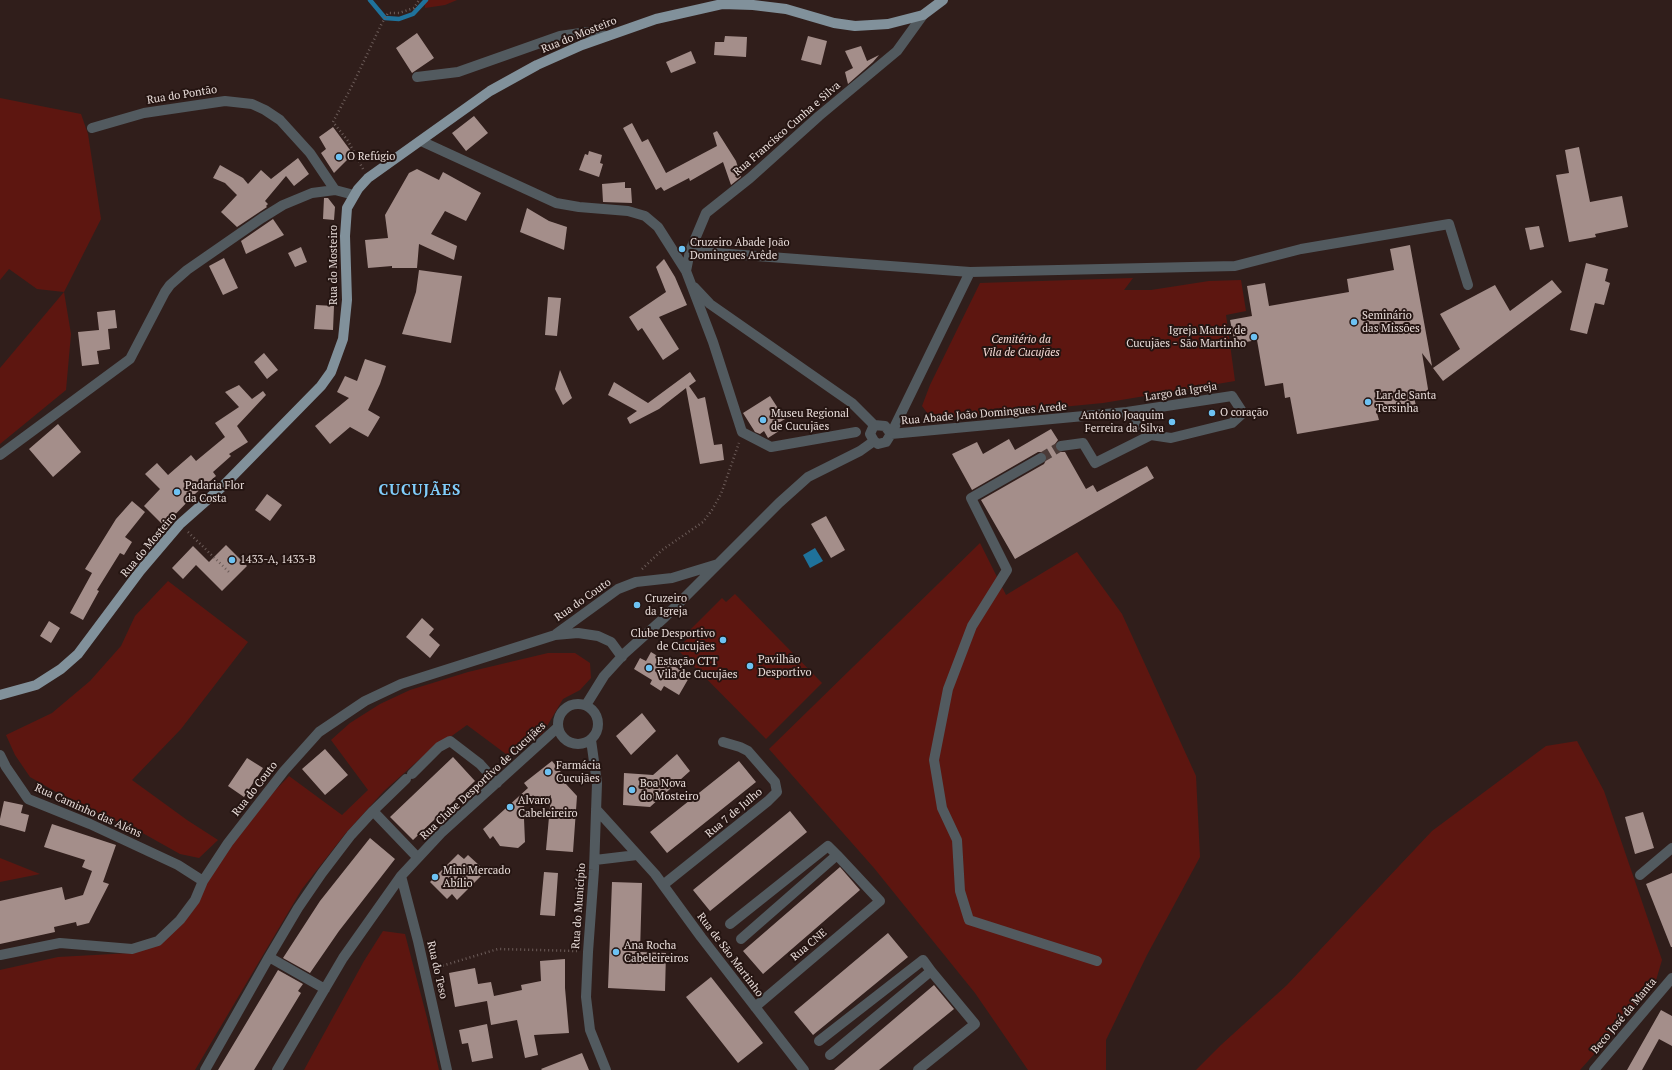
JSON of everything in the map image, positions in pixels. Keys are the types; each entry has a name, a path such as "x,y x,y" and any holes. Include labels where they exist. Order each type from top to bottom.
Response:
{"main road":[{"name":"Rua do Mosteiro","path":"0,695 36,684 61,668 78,654 140,571 180,524 223,486 321,386 332,372 343,339 347,300 345,236 347,208 354,195 368,178 490,91 537,65 605,36 656,19 722,4 753,5 786,9 834,23 855,26 888,24 923,15 943,0"}],"street":[{"name":"Rua Francisco Cunha e Silva","path":"686,271 690,251 706,213 750,178 819,116 897,50 923,15"},
{"path":"417,77 458,72 560,36 587,32 605,36"},
{"name":"Rua do Pontão","path":"92,128 144,113 225,101 252,104 265,110 280,120 310,153 335,190"},
{"path":"421,141 556,203 579,207 628,211 645,216 658,227 686,271 713,342 742,432 771,447 856,432"},
{"path":"0,455 130,359 165,292 170,285 187,270 283,205 312,193 335,190 354,195"},
{"path":"690,251 970,272 1235,266 1256,262 1301,249 1449,224 1468,285"},
{"path":"874,425 870,434 874,441 878,444 886,442 970,272"},
{"path":"691,284 710,304 852,403 874,425 885,426 891,434"},
{"name":"Largo da Igreja","path":"1127,412 1232,396 1243,413 1232,423 1171,438 1151,435"},
{"path":"1061,446 1083,443 1096,463 1151,435 1127,412"},
{"name":"Rua Abade João Domingues Arede","path":"891,434 1127,412"},
{"path":"586,705 604,676 622,657 720,563 779,503 808,477 860,451 874,441"},
{"path":"1041,458 971,498 1007,570 972,626 948,690 934,760 942,808 957,840 960,891 969,920 1096,961"},
{"name":"Rua do Couto","path":"555,634 618,588 636,582 672,578 720,563"},
{"name":"Rua do Couto","path":"0,955 60,943 132,949 158,941 184,915 195,900 203,881 228,844 279,776 319,732 365,701 401,684 555,634 578,633 598,636 611,642 622,657"},
{"path":"578,704 586,705 596,715 598,728 591,740 584,744 571,744 565,740 558,728 557,721 565,708 578,704"},
{"name":"Rua Clube Desportivo de Cucujães","path":"277,1070 343,958 401,876 441,833 558,728"},
{"name":"Rua do Município","path":"591,740 597,783 595,860 586,997 590,1030 606,1070"},
{"path":"205,1070 298,908 351,835 373,811 439,747 450,741 480,764 497,783"},
{"name":"Rua 7 de Julho","path":"663,885 768,802 777,792 775,782 748,751 723,742"},
{"name":"Rua Caminho das Aléns","path":"0,755 6,768 28,799 90,824 178,865 203,881"},
{"name":"Rua de São Martinho","path":"596,809 656,874 701,937 804,1070"},
{"path":"373,811 418,858"},
{"path":"730,924 828,846 837,855 741,938"},
{"path":"1640,875 1672,848"},
{"path":"595,860 637,855"},
{"name":"Rua CNE","path":"755,1007 880,901 837,855"},
{"name":"Rua do Teso","path":"401,876 447,1070"},
{"path":"269,957 325,989"},
{"path":"819,1041 923,960 975,1024 918,1070"},
{"path":"830,1054 931,971"},
{"name":"Beco José da Manta","path":"1594,1070 1672,978"}],"path":[{"path":"368,178 348,141 333,122 354,82 380,25 388,13 399,13 414,8 420,0"},
{"path":"640,573 647,563 662,550 703,522 721,494 736,453"},
{"path":"180,524 229,572"},
{"path":"424,971 498,949 588,952"}],"green space":[{"path":"425,0 457,0 445,5 425,8"},
{"path":"0,98 81,114 88,134 101,219 64,292 37,289 9,269 0,280"},
{"name":"Cemitério da Vila de Cucujães","path":"1133,278 1124,290 1151,290 1209,281 1241,280 1246,311 1226,315 1235,381 1103,403 948,418 931,418 922,406 930,385 980,283"},
{"path":"64,292 71,334 66,390 0,444 0,368"},
{"path":"980,543 1006,595 1077,552 1122,614 1196,776 1200,857 1147,955 1106,1040 1106,1070 1028,1070 975,993 874,868 769,749"},
{"path":"168,581 248,642 181,729 132,780 187,820 218,840 199,858 180,854 139,831 77,804 30,777 15,755 6,735 52,713 90,681 121,646 135,616"},
{"name":"Pavilhão Desportivo","path":"735,594 822,683 766,739 677,649 691,635 688,632 722,598 726,602"},
{"path":"548,653 575,653 590,663 591,678 580,690 563,699 543,733 510,757 467,725 421,758 384,791 345,834 302,889 195,1070 0,1070 0,970 58,957 131,953 159,945 203,888 235,840 265,801 289,776 342,815 368,790 331,740 350,723 380,704 410,690 468,672"},
{"path":"1577,741 1604,791 1662,960 1654,987 1580,1070 1196,1070 1221,1045 1287,985 1432,831 1546,746"},
{"path":"0,858 40,874 0,882"},
{"path":"383,931 405,934 439,1070 304,1070 364,961"}],"water":[{"path":"815,548 823,561 810,568 803,555"}],"building":[{"path":"417,33 434,58 412,73 396,48"},
{"path":"725,36 747,37 746,57 714,55 715,42 724,42"},
{"path":"808,36 827,41 821,65 801,60"},
{"path":"861,46 867,61 879,55 848,84 845,72 853,68 845,51"},
{"path":"691,51 696,63 671,73 666,62"},
{"path":"474,116 488,133 466,151 452,133"},
{"path":"632,123 642,142 648,139 666,173 717,146 713,133 717,131 736,161 741,177 731,185 723,162 690,181 689,178 664,191 661,187 656,190 623,128"},
{"path":"333,127 353,154 334,173 321,153 326,149 319,137"},
{"path":"1579,147 1590,202 1622,196 1628,227 1595,234 1596,237 1569,242 1556,175 1569,173 1565,150"},
{"path":"589,151 602,155 600,163 603,164 599,177 579,170 585,154 588,155"},
{"path":"298,158 309,174 294,186 286,176 265,201 268,204 266,206 267,207 237,227 221,212 237,195 225,183 213,178 220,165 243,178 248,184 261,170 271,179"},
{"path":"417,169 439,180 443,172 481,193 466,221 445,211 431,234 457,246 454,260 419,244 417,268 392,268 392,266 368,268 365,240 388,238 385,215 409,173"},
{"path":"625,182 625,188 631,188 632,203 603,202 602,184"},
{"path":"324,198 328,198 335,207 334,220 323,219"},
{"path":"527,208 549,221 567,227 564,250 520,232"},
{"path":"273,219 284,235 246,254 241,241"},
{"path":"1539,226 1544,247 1530,250 1525,228"},
{"name":"Seminário das Missões","path":"1410,245 1432,366 1422,353 1429,395 1414,397 1416,406 1377,413 1379,420 1297,434 1290,397 1285,398 1283,383 1265,386 1257,340 1235,344 1230,320 1252,316 1247,286 1265,283 1269,306 1349,292 1347,279 1394,270 1390,249"},
{"path":"301,247 307,262 295,267 288,253"},
{"path":"224,258 238,288 223,295 209,266"},
{"path":"664,259 675,277 687,305 659,317 679,349 663,360 642,328 638,331 629,317 666,292 656,267"},
{"path":"1586,263 1608,269 1605,281 1610,283 1604,305 1595,303 1587,334 1570,330"},
{"path":"419,270 462,276 451,343 402,334 416,292"},
{"path":"1552,280 1562,292 1443,381 1433,368 1460,349 1440,314 1495,285 1510,311"},
{"path":"548,297 561,298 557,336 545,335"},
{"path":"316,305 334,306 333,330 314,329"},
{"path":"115,310 117,328 108,329 110,349 97,351 99,364 82,366 78,332 99,330 97,312"},
{"path":"264,353 278,370 267,379 254,362"},
{"path":"365,359 386,366 380,384 368,410 380,417 368,437 350,427 330,444 315,426 349,398 337,392 345,376 357,381"},
{"path":"560,370 572,398 563,405 555,389"},
{"path":"690,372 696,381 689,386 698,399 705,397 714,445 722,444 724,460 700,464 686,388 659,409 630,424 627,418 637,411 608,395 614,382 648,403"},
{"path":"239,385 252,399 263,391 266,395 237,426 248,442 229,454 231,456 213,472 216,476 196,493 164,526 144,506 160,489 145,474 157,463 168,475 191,455 196,461 225,437 215,423 239,407 225,392"},
{"path":"770,396 785,419 775,425 779,431 768,438 764,431 760,434 755,432 743,413"},
{"path":"58,424 81,452 53,477 29,449"},
{"path":"1051,429 1058,440 1055,444 1056,450 1059,452 1065,452 1086,489 1093,485 1097,492 1147,466 1154,478 1015,559 981,500 1044,464 1047,458 1046,454 1038,452 972,490 952,454 977,442 983,454 1009,439 1015,450"},
{"path":"267,494 282,505 270,521 255,510"},
{"path":"132,501 145,512 125,537 132,542 124,555 120,553 97,590 99,591 83,620 70,613 92,573 85,569 116,519"},
{"path":"826,516 845,550 831,558 811,524"},
{"path":"226,545 247,566 222,591 196,565 183,579 172,568 193,546 209,562"},
{"path":"422,618 434,629 429,635 440,645 430,658 406,637"},
{"path":"49,621 60,628 51,643 40,636"},
{"path":"651,652 690,676 679,695 664,686 661,691 650,684 652,680 634,669 640,658 646,661"},
{"path":"642,713 656,731 631,755 616,736"},
{"path":"325,749 348,775 325,795 302,769"},
{"path":"677,754 690,771 650,807 623,805 624,773 653,775"},
{"path":"453,757 475,781 413,840 390,817"},
{"path":"247,758 263,768 244,797 228,786"},
{"path":"552,761 568,781 565,783 577,796 573,852 546,850 551,795 539,803 533,795 519,813 524,819 525,842 518,848 500,846 493,836 490,839 483,829 528,788 524,783"},
{"path":"739,761 756,782 667,853 650,832"},
{"path":"4,801 23,805 21,813 29,815 25,832 0,825"},
{"path":"790,811 807,832 710,911 693,890"},
{"path":"1643,812 1654,848 1635,854 1625,817"},
{"path":"52,824 116,845 103,882 109,884 89,923 77,926 76,922 54,927 55,932 0,944 0,901 62,887 65,900 83,895 92,871 82,867 85,860 44,847"},
{"path":"370,838 395,859 339,931 310,973 283,958 320,901"},
{"path":"458,854 464,859 468,855 480,866 475,871 481,876 457,900 452,894 447,899 430,882"},
{"path":"840,867 860,890 763,974 743,951"},
{"path":"544,872 558,873 555,916 540,915"},
{"path":"1672,873 1672,947 1671,947 1646,884"},
{"path":"612,882 642,883 640,952 666,953 665,991 608,988"},
{"path":"888,933 908,957 813,1035 794,1012"},
{"path":"565,959 565,988 569,1033 534,1035 538,1055 525,1058 517,1020 491,1025 487,1001 455,1007 449,973 475,968 478,984 491,982 494,996 522,990 521,985 541,981 540,961"},
{"path":"278,970 303,984 298,991 301,993 254,1070 218,1070"},
{"path":"711,977 763,1043 738,1063 686,997"},
{"path":"934,985 954,1009 879,1070 834,1070"},
{"path":"1661,1010 1672,1016 1672,1046 1659,1039 1642,1070 1627,1070"},
{"path":"487,1024 493,1058 472,1062 468,1043 462,1044 459,1030"},
{"path":"582,1053 589,1070 541,1069"}],"waterway":[{"path":"370,0 385,18 399,19 413,14 426,0"}],"tunnel":[{"path":"1041,458 1061,446"}],"place":[{"name":"O Refúgio","path":"339,157"},
{"name":"Cruzeiro Abade João Domingues Arêde","path":"682,249"},
{"name":"Seminário das Missões","path":"1354,322"},
{"name":"Igreja Matriz de Cucujães - São Martinho","path":"1254,337"},
{"name":"Lar de Santa Tersinha","path":"1368,402"},
{"name":"O coração","path":"1212,413"},
{"name":"Museu Regional de Cucujães","path":"763,420"},
{"name":"António Joaquim Ferreira da Silva","path":"1172,422"},
{"name":"Padaria Flor da Costa","path":"177,492"},
{"name":"1433-A, 1433-B","path":"232,560"},
{"name":"Cruzeiro da Igreja","path":"637,605"},
{"name":"Clube Desportivo de Cucujães","path":"723,640"},
{"name":"Pavilhão Desportivo","path":"750,666"},
{"name":"Estação CTT Vila de Cucujães","path":"649,668"},
{"name":"Farmácia Cucujães","path":"548,772"},
{"name":"Boa Nova do Mosteiro","path":"632,790"},
{"name":"Alvaro Cabeleireiro","path":"510,807"},
{"name":"Mini Mercado Abílio","path":"435,877"},
{"name":"Ana Rocha Cabeleireiros","path":"616,952"}],"district":[{"name":"CUCUJÃES","path":"420,491"}]}
